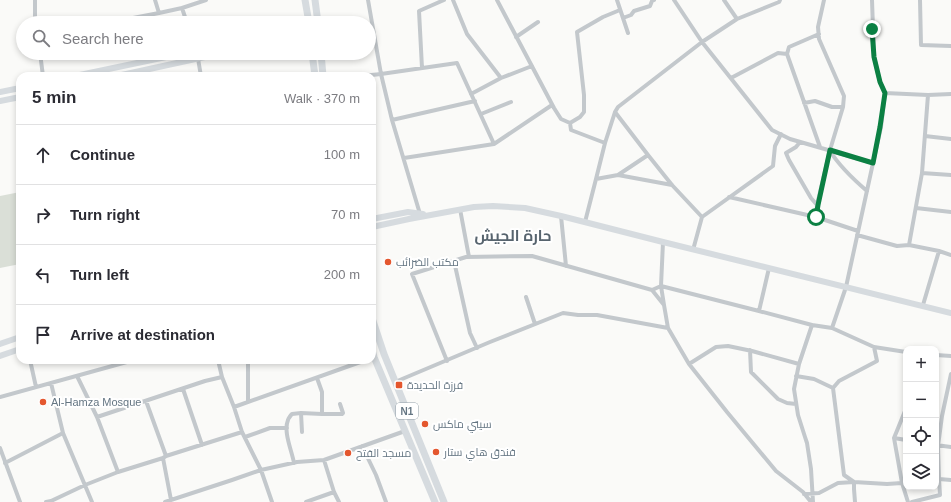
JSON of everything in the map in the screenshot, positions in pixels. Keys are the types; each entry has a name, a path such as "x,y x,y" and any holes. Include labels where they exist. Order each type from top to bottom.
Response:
{"highway":[{"path":"306,0 308,16"},
{"path":"315,0 317,16"},
{"path":"313,60 315,72"},
{"path":"321,60 323,72"},
{"path":"314,66 322,65"},
{"name":"N1","path":"376,330 384,354 443,499"},
{"name":"N1","path":"376,362 432,501"}],"main road":[{"path":"94,72 152,60"},
{"path":"133,72 181,60"},
{"path":"0,92 16,89"},
{"path":"0,101 16,98"},
{"path":"376,226 474,207 525,208 951,312"},
{"path":"376,218 408,212 431,215"},
{"path":"0,344 16,338"},
{"path":"0,356 16,350"}],"street":[{"path":"35,0 35,16"},
{"path":"154,0 159,13"},
{"path":"143,16 182,8 206,0"},
{"path":"368,0 369,16"},
{"path":"422,68 419,11 438,1 444,0"},
{"path":"453,0 467,34 501,78"},
{"path":"497,0 552,105 561,119 570,123"},
{"path":"617,0 628,33"},
{"path":"623,18 631,15 634,10 650,6 654,0"},
{"path":"674,0 702,42 772,130 790,139 873,163"},
{"path":"724,0 737,19"},
{"path":"585,222 605,143 618,107 702,42 737,19 779,2 780,0"},
{"path":"816,217 830,150 843,107 844,96 819,39 818,27 824,0"},
{"path":"832,328 846,287 873,163 885,93 880,82 874,57 872,0"},
{"path":"920,0 921,45 951,46"},
{"path":"182,8 185,16"},
{"path":"570,123 580,117 584,112 584,95 577,32 603,17 620,10"},
{"path":"516,37 538,22"},
{"path":"819,34 789,47 787,54 820,147"},
{"path":"731,78 778,53 787,54"},
{"path":"376,54 392,120 420,214"},
{"path":"41,60 43,72"},
{"path":"198,60 201,72"},
{"path":"376,75 457,63 494,144"},
{"path":"471,94 501,78 532,66"},
{"path":"885,93 928,95 951,94"},
{"path":"908,245 922,173 928,95"},
{"path":"392,120 475,101"},
{"path":"804,103 815,101 832,107 843,107"},
{"path":"481,114 511,102"},
{"path":"404,158 494,144 552,105"},
{"path":"615,112 672,185 702,217"},
{"path":"570,123 571,130 605,143"},
{"path":"693,250 702,217 772,166 775,146 781,134"},
{"path":"925,136 951,139"},
{"path":"800,142 796,147 786,152 788,160 811,198 818,205"},
{"path":"830,150 840,165 867,191"},
{"path":"618,176 648,155"},
{"path":"922,173 951,175"},
{"path":"596,179 618,176 672,185"},
{"path":"729,197 816,217 897,246 908,245 951,254"},
{"path":"916,208 951,212"},
{"path":"460,209 469,257"},
{"path":"561,216 566,266"},
{"path":"663,242 662,286 668,328 689,364 727,412 776,471 812,502"},
{"path":"923,306 939,251"},
{"path":"447,361 412,274 469,257 532,256 652,290 664,305"},
{"path":"454,261 470,333 477,348"},
{"path":"759,311 769,268"},
{"path":"652,290 662,286 812,325 832,328 874,347 903,352"},
{"path":"526,297 535,324"},
{"path":"396,382 563,313 597,315 668,328"},
{"path":"812,325 799,364 794,389 798,415 805,437 811,469 812,502"},
{"path":"689,364 716,347 728,346 750,350 799,364"},
{"path":"854,482 844,475 833,388 839,381 877,361 874,347"},
{"path":"750,350 751,372 778,399 787,403 796,404"},
{"path":"939,355 951,356"},
{"path":"31,364 36,387"},
{"path":"0,397 118,364"},
{"path":"219,364 222,377 242,432 261,470 272,502"},
{"path":"248,364 248,402"},
{"path":"234,407 355,364"},
{"path":"939,434 951,374"},
{"path":"77,376 97,417 118,472"},
{"path":"796,376 814,379 833,388"},
{"path":"97,417 205,381 222,377"},
{"path":"317,378 322,392 322,414"},
{"path":"51,383 63,433 92,502"},
{"path":"184,389 202,445"},
{"path":"146,401 165,457 171,500"},
{"path":"294,463 288,442 287,428 288,420 292,414 343,414 340,404"},
{"path":"301,413 302,432"},
{"path":"903,416 894,438 902,483 908,502"},
{"path":"245,437 270,428 287,428"},
{"path":"165,502 180,500 261,470 294,463 324,460 405,431"},
{"path":"46,502 118,472 242,432"},
{"path":"6,463 63,433"},
{"path":"894,438 903,440"},
{"path":"362,446 376,475 386,502"},
{"path":"939,446 951,447"},
{"path":"0,448 20,502"},
{"path":"324,460 334,492 339,502"},
{"path":"912,502 940,496 939,479 951,480"},
{"path":"854,482 855,502"},
{"path":"804,494 819,493 838,483 902,483"},
{"path":"306,502 334,492"},
{"path":"432,501 443,499"}],"shaded area":[{"path":"16,193 16,265 0,268 0,196"}],"place":[{"name":"مكتب الضرائب","path":"388,262"},
{"name":"فرزة الحديدة","path":"399,385"},
{"name":"Al-Hamza Mosque","path":"43,402"},
{"name":"سيتي ماكس","path":"425,424"},
{"name":"فندق هاي ستار","path":"436,452"},
{"name":"مسجد الفتح","path":"348,453"}],"district":[{"name":"حارة الجيش","path":"513,236"}],"route":[{"path":"816,217 830,150 873,163 885,93 880,82 874,57 872,29"}]}
